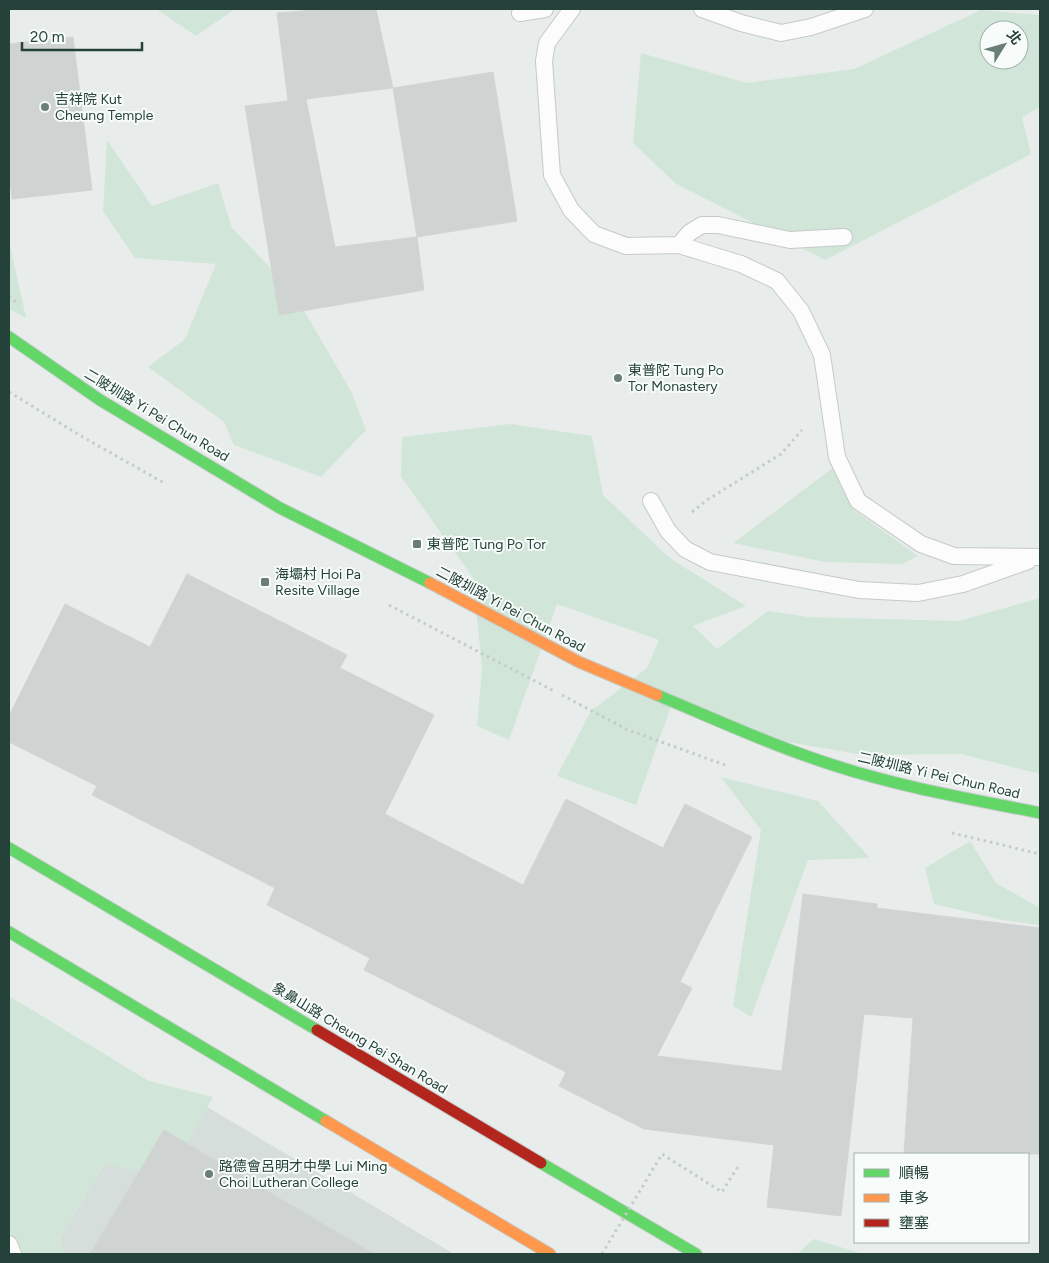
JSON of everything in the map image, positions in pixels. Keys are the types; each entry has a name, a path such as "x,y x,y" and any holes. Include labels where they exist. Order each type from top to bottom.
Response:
{"main road":[{"name":"二陂圳路 Yi Pei Chun Road","path":"9,337 100,400 280,508 456,596 579,662 770,743 833,765 895,783 1040,813"},
{"name":"象鼻山路 Cheung Pei Shan Road","path":"9,848 696,1254"},
{"path":"9,932 550,1254"}],"lane":[{"path":"522,9 520,13 545,9"},
{"path":"572,9 548,43 544,61 552,175 570,210 594,234 626,246 680,245 742,264 777,281 801,311 822,355 836,457 858,501 921,544 954,556 1040,557"},
{"path":"702,9 741,23 781,33 811,27 865,9"},
{"path":"680,245 689,233 702,225 718,225 790,240 844,236"},
{"path":"651,500 668,531 685,549 710,562 859,590 918,593 963,584 1040,557"},
{"path":"9,1244 13,1254"}],"path":[{"path":"9,296 17,302"},
{"path":"668,531 707,500 780,454 827,401"},
{"path":"602,1254 662,1154 722,1192 739,1165"}],"shaded area":[{"name":"路德會呂明才中學 Lui Ming Choi Lutheran College","path":"152,1083 199,1102 454,1254 64,1254 59,1240"}],"green space":[{"path":"156,9 235,9 196,36"},
{"path":"981,10 1040,15 1040,107 1022,117 1031,154 825,260 675,183 633,143 641,53 747,83 854,69"},
{"path":"107,140 152,206 218,183 232,228 292,290 352,393 366,430 321,477 234,445 224,422 148,367 185,339 216,264 135,258 103,211"},
{"path":"9,242 26,317 26,318 9,309"},
{"path":"511,424 592,436 603,495 671,559 746,606 693,626 717,649 768,611 808,617 959,621 1040,598 1040,774 961,754 863,755 748,735 674,698 636,805 557,776 591,711 647,668 659,640 557,604 509,740 477,726 482,669 473,578 401,477 402,437"},
{"path":"834,467 854,510 918,556 902,564 825,562 733,543"},
{"path":"721,777 818,801 870,858 808,860 751,1017 733,1006 761,830"},
{"path":"970,841 996,883 1040,908 1040,925 1003,920 934,904 925,868"},
{"path":"9,996 149,1081 213,1097 169,1176 104,1164 59,1240 64,1254 9,1254"},
{"path":"814,1239 863,1254 797,1254"}],"building":[{"path":"326,9 376,9 393,88 306,99 335,247 417,237 424,290 279,315 245,106 288,101 277,13"},
{"name":"吉祥院 Kut Cheung Temple","path":"73,37 92,190 12,199 9,171 9,44"},
{"path":"493,72 517,221 417,237 393,88"},
{"path":"187,574 347,655 340,668 434,715 385,814 523,885 566,799 663,848 685,804 752,837 680,982 692,988 657,1056 782,1071 803,894 877,904 877,908 1040,928 1040,1154 904,1153 913,1018 864,1014 841,1216 767,1207 774,1145 644,1129 559,1086 566,1072 364,970 370,958 267,905 275,888 92,795 97,786 9,742 9,716 65,604 150,647"},
{"path":"164,1130 374,1254 90,1254"}],"traffic: fast":[{"path":"9,337 100,400 280,508 430,583"},
{"path":"657,695 744,732 811,758 858,773 936,792 1040,813"},
{"path":"9,848 317,1030"},
{"path":"9,932 326,1121"},
{"path":"541,1163 696,1254"}],"traffic: slow":[{"path":"430,583 579,662 657,695"},
{"path":"326,1121 550,1254"}],"traffic: jam":[{"path":"317,1030 541,1163"}],"place":[{"name":"吉祥院 Kut Cheung Temple","path":"45,107"},
{"name":"東普陀 Tung Po Tor Monastery","path":"618,378"},
{"name":"東普陀 Tung Po Tor","path":"417,544"},
{"name":"海壩村 Hoi Pa Resite Village","path":"265,582"},
{"name":"路德會呂明才中學 Lui Ming Choi Lutheran College","path":"209,1174"}]}
